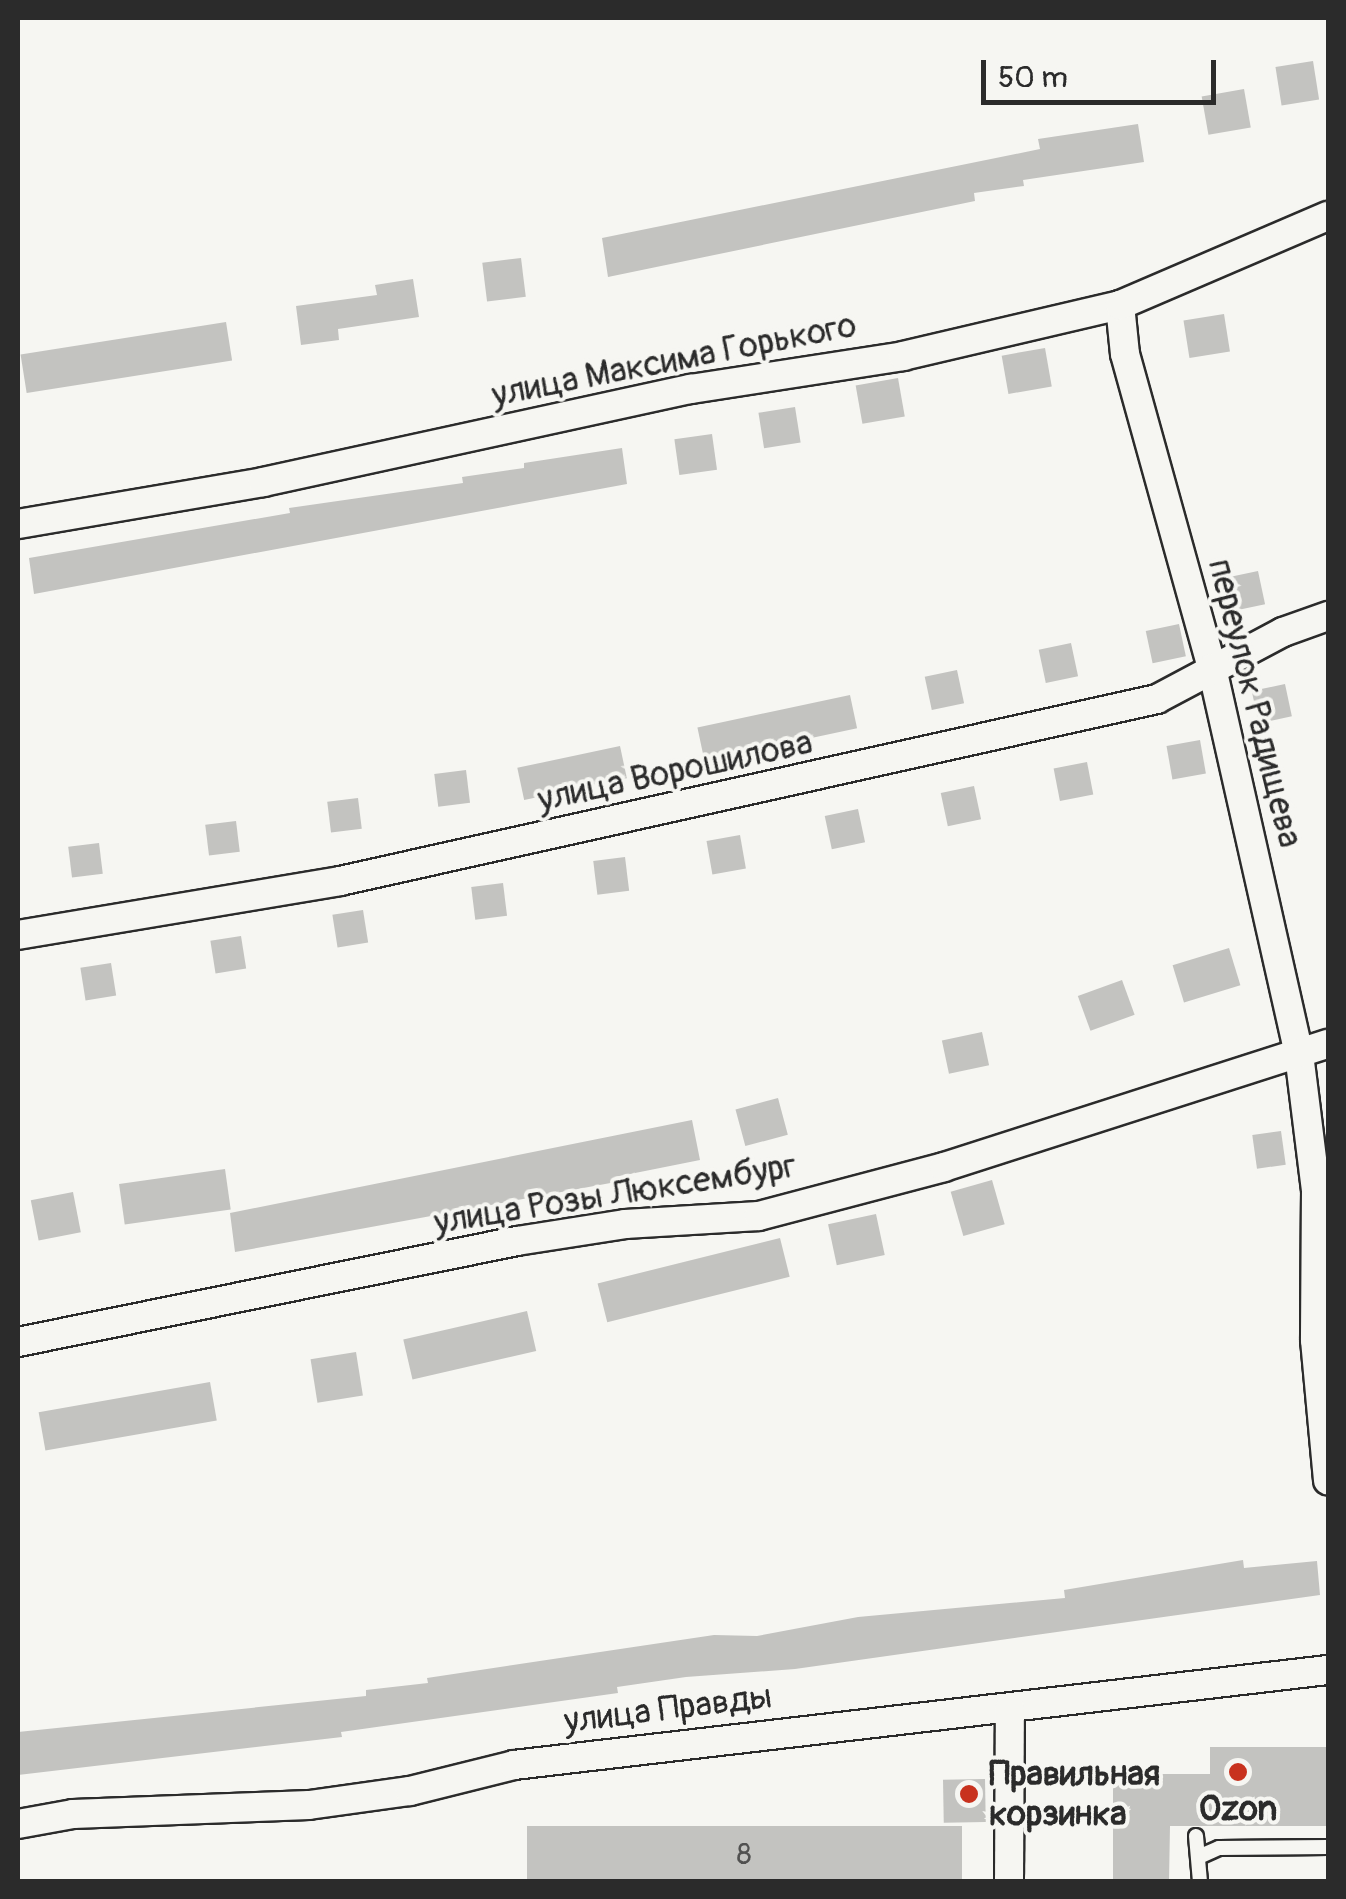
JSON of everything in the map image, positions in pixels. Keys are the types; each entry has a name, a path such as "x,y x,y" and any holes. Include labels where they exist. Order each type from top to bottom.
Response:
{"street":[{"name":"улица Максима Горького","path":"18,524 263,482 690,388 902,356 1120,305 1328,216"},
{"name":"переулок Радищева","path":"1120,305 1126,354 1212,668 1299,1054 1316,1190 1315,1340 1328,1480"},
{"name":"улица Ворошилова","path":"18,934 340,881 814,780 1157,700 1212,668 1328,616"},
{"name":"улица Розы Люксембург","path":"18,1342 518,1241 625,1224 758,1216 944,1167 1328,1044"},
{"name":"улица Правды","path":"18,1824 73,1814 309,1805 410,1792 514,1765 1328,1670"},
{"path":"1008,1882 1010,1708"}],"lane":[{"path":"1196,1836 1202,1855 1200,1882"},
{"path":"1202,1855 1218,1848 1328,1847"}],"building":[{"path":"1313,61 1319,100 1282,105 1275,67"},
{"path":"1244,89 1251,127 1208,135 1202,96"},
{"path":"1138,124 1144,162 1023,180 1024,186 974,193 975,201 608,277 602,238 1040,149 1038,139"},
{"path":"521,258 526,297 487,301 482,263"},
{"path":"413,279 419,317 338,329 339,340 301,345 296,306 377,295 375,285"},
{"path":"1224,314 1230,352 1189,358 1184,320"},
{"path":"226,322 232,361 27,393 21,355"},
{"path":"1045,348 1052,386 1008,394 1002,356"},
{"path":"898,378 905,416 862,424 856,385"},
{"path":"795,407 801,443 764,448 758,413"},
{"path":"712,434 717,470 679,475 674,439"},
{"path":"622,448 627,484 34,594 29,558 290,513 289,508 463,483 462,477 524,468 524,463"},
{"path":"1258,571 1265,604 1232,611 1225,578"},
{"path":"1179,624 1186,656 1153,663 1146,631"},
{"path":"1071,643 1078,676 1046,683 1039,650"},
{"path":"957,670 964,703 932,710 925,677"},
{"path":"1285,684 1292,716 1259,723 1252,691"},
{"path":"850,695 857,728 704,761 697,727"},
{"path":"1200,740 1206,773 1172,779 1167,746"},
{"path":"620,746 627,778 524,800 517,768"},
{"path":"1087,762 1093,794 1060,801 1054,768"},
{"path":"466,770 470,803 438,807 434,774"},
{"path":"974,786 981,819 948,826 941,793"},
{"path":"358,798 362,829 331,833 327,802"},
{"path":"858,809 865,842 832,849 825,816"},
{"path":"236,821 240,852 209,856 205,825"},
{"path":"740,835 746,868 712,874 707,841"},
{"path":"99,843 103,874 72,878 68,847"},
{"path":"625,857 629,891 597,895 593,861"},
{"path":"503,883 507,916 475,920 471,887"},
{"path":"363,910 368,943 338,947 332,915"},
{"path":"241,936 246,969 216,973 210,941"},
{"path":"1229,948 1240,985 1184,1003 1173,965"},
{"path":"111,963 116,996 86,1000 80,968"},
{"path":"1122,980 1135,1015 1090,1031 1078,996"},
{"path":"982,1032 989,1065 949,1074 942,1041"},
{"path":"778,1098 788,1135 745,1146 735,1109"},
{"path":"692,1120 700,1160 615,1177 616,1182 235,1252 230,1213"},
{"path":"1281,1131 1286,1165 1257,1169 1252,1135"},
{"path":"225,1169 231,1210 125,1224 119,1184"},
{"path":"992,1180 1005,1224 963,1236 951,1192"},
{"path":"73,1192 81,1232 39,1240 31,1200"},
{"path":"876,1214 885,1255 837,1265 828,1224"},
{"path":"780,1238 790,1277 607,1322 598,1283"},
{"path":"527,1311 536,1351 412,1380 403,1340"},
{"path":"356,1352 363,1395 317,1403 311,1359"},
{"path":"210,1382 217,1420 45,1451 39,1412"},
{"path":"1243,1560 1244,1568 1317,1561 1320,1595 795,1669 686,1677 617,1687 618,1693 341,1732 342,1737 18,1775 18,1732 366,1696 366,1690 428,1683 427,1678 714,1635 757,1636 858,1617 1065,1598 1064,1590"},
{"path":"1210,1747 1328,1747 1328,1826 1170,1826 1169,1882 1113,1882 1113,1774 1210,1774"},
{"path":"985,1779 986,1822 944,1823 943,1780"},
{"path":"527,1826 962,1826 962,1882 527,1882"}],"place":[{"name":"Ozon","path":"1238,1772"},
{"name":"Правильная корзинка","path":"969,1794"}]}
